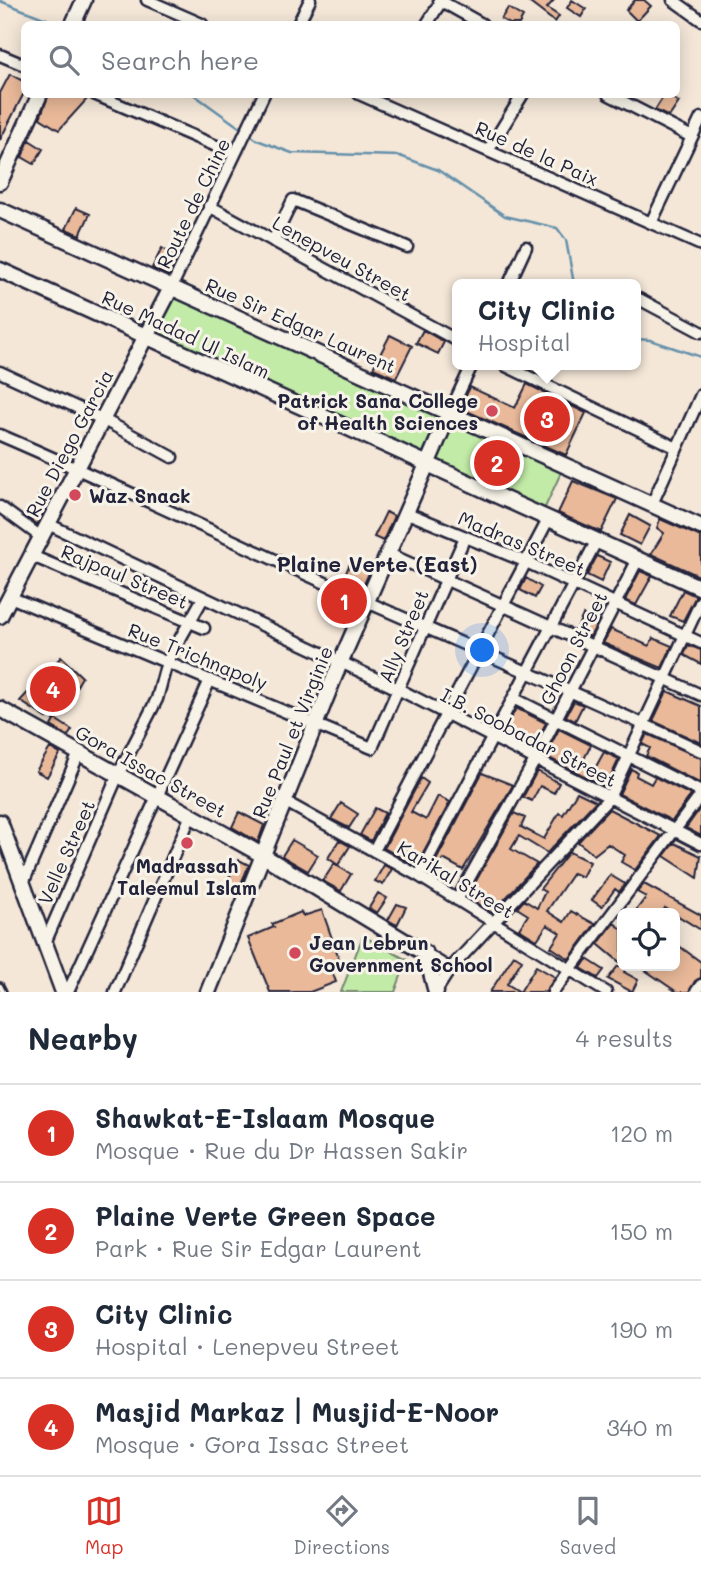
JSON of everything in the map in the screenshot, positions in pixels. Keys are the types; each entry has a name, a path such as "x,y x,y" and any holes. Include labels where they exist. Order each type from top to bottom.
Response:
{"main road":[{"path":"69,21 75,0"},
{"path":"69,21 85,0"},
{"path":"0,161 29,98"},
{"path":"0,182 38,98"},
{"name":"Rue Sir Edgar Laurent","path":"0,210 701,527"},
{"name":"Rue Madad Ul Islam","path":"0,270 701,588"},
{"name":"Rue Diego Garcia","path":"0,616 148,338 171,288"},
{"name":"Rue Paul et Virginie","path":"208,992 340,663 450,412"},
{"name":"Gora Issac Street","path":"0,709 262,855 426,954"},
{"path":"0,822 65,992"},
{"path":"426,954 436,991"}],"street":[{"path":"148,0 195,21"},
{"path":"300,21 310,0"},
{"path":"429,21 441,0 477,21"},
{"path":"673,0 701,20"},
{"path":"0,55 21,64"},
{"path":"103,98 235,154"},
{"name":"Route de Chine","path":"171,288 262,98"},
{"path":"488,150 520,98"},
{"path":"615,98 692,137"},
{"name":"Rue de la Paix","path":"382,99 488,150 701,245"},
{"path":"651,223 701,118"},
{"path":"273,241 293,200 407,247"},
{"name":"Lenepveu Street","path":"209,206 452,338"},
{"path":"511,279 526,247"},
{"path":"641,300 701,332"},
{"path":"450,412 470,370"},
{"path":"513,370 677,448"},
{"path":"0,372 104,420 172,457"},
{"path":"652,504 701,395"},
{"path":"0,436 480,649 526,673 701,751"},
{"name":"I.B. Soobadar Street","path":"0,507 45,531 202,598 400,690 701,845"},
{"name":"Madras Street","path":"405,512 574,583 701,643"},
{"path":"374,851 524,561 549,518"},
{"name":"Ally Street","path":"372,748 400,690 464,537"},
{"path":"419,876 597,540"},
{"path":"387,553 701,695"},
{"name":"Rajpaul Street","path":"32,556 204,628"},
{"name":"Ghoon Street","path":"457,900 535,760 638,559"},
{"name":"Rue Trichnapoly","path":"10,597 372,748"},
{"name":"Velle Street","path":"45,943 118,775 157,699 167,662 191,623 202,598"},
{"path":"436,991 450,969 609,797 701,601"},
{"path":"65,992 210,680"},
{"path":"513,698 701,794 553,992"},
{"path":"23,883 79,753"},
{"name":"Karikal Street","path":"284,801 419,876 607,992"},
{"path":"115,992 191,815"},
{"path":"426,954 450,969"},
{"path":"696,992 701,985"}],"lane":[{"path":"0,986 3,992"}],"green space":[{"path":"172,294 441,413 420,459 153,336"},
{"path":"450,414 564,466 543,512 429,460"},
{"path":"363,936 407,960 395,992 341,992"}],"building":[{"path":"526,0 554,0 547,8 559,16 554,21"},
{"path":"572,0 586,9 581,17 567,8"},
{"path":"635,0 644,0 651,6 637,21 626,10"},
{"path":"508,8 523,17 521,21 501,19"},
{"path":"10,74 21,80 21,98 0,140 0,93"},
{"path":"48,98 88,98 59,130 40,118"},
{"path":"662,98 672,98 679,102 669,117 655,110"},
{"path":"29,140 43,149 34,164 22,157"},
{"path":"76,208 90,214 80,235 66,229"},
{"path":"162,248 178,257 169,276 152,268"},
{"path":"423,330 444,342 438,354 416,343"},
{"path":"390,335 412,346 396,378 373,368"},
{"path":"527,384 586,413 566,455 460,408 470,387 515,408"},
{"path":"573,481 617,499 601,532 558,513"},
{"path":"40,493 50,498 37,525 28,518"},
{"path":"386,512 394,516 383,541 374,537"},
{"path":"630,515 650,526 640,545 620,535"},
{"path":"660,519 701,537 701,577 651,554 664,533 657,528"},
{"path":"597,556 610,562 601,582 587,575"},
{"path":"350,563 370,571 361,591 342,583"},
{"path":"640,571 652,576 636,605 625,600"},
{"path":"526,578 541,587 535,598 520,590"},
{"path":"683,590 696,596 683,621 670,616"},
{"path":"333,595 355,605 349,618 330,605"},
{"path":"583,615 598,622 590,637 576,630"},
{"path":"611,629 649,646 653,638 672,646 662,668 603,643"},
{"path":"688,645 701,650 701,664 684,655"},
{"path":"61,657 82,677 64,708 47,718 20,701"},
{"path":"667,691 701,706 701,743 653,721"},
{"path":"574,701 583,705 575,721 566,716"},
{"path":"516,708 546,723 532,749 503,734"},
{"path":"55,719 72,730 68,736 51,726"},
{"path":"559,729 591,745 581,765 593,772 604,752 619,759 606,787 545,756"},
{"path":"647,734 701,758 701,784 646,756 650,748 642,744"},
{"path":"50,748 60,754 47,777 36,771"},
{"path":"631,769 637,772 636,776 651,784 655,777 691,795 672,821 619,794"},
{"path":"537,771 559,783 554,793 540,786 532,801 523,797"},
{"path":"482,773 513,785 463,870 443,859 438,869 433,867 429,874"},
{"path":"421,778 428,783 411,812 426,820 438,796 450,802 416,866 384,848"},
{"path":"577,792 596,801 547,853 519,836 511,849 537,864 492,913 467,897 514,813 525,818 521,827 544,839 559,813 563,815"},
{"path":"341,803 358,814 349,828 331,819"},
{"path":"701,807 701,836 686,828"},
{"path":"375,808 385,813 371,841 360,835"},
{"path":"609,809 661,836 635,870 621,862 625,855 608,844 594,855 578,842"},
{"path":"239,812 264,825 258,842 232,827"},
{"path":"292,840 318,855 308,871 282,856"},
{"path":"339,840 350,846 338,865 328,858"},
{"path":"674,843 701,856 698,878 664,856"},
{"path":"569,852 590,862 582,877 573,873 547,911 564,922 571,911 595,924 569,959 551,947 560,933 547,925 537,940 519,929 528,915 517,908 524,900 537,908 545,892 540,889"},
{"path":"239,860 249,865 237,893 223,888"},
{"path":"334,864 351,874 341,891 323,881"},
{"path":"384,865 392,869 383,885 375,881"},
{"path":"610,875 625,884 619,892 615,889 602,907 592,900"},
{"path":"644,884 701,915 701,930 680,917 680,908 638,908 646,897 637,892"},
{"path":"378,893 387,898 377,913 369,908"},
{"path":"397,904 406,907 397,925 388,920"},
{"name":"Jean Lebrun Government School","path":"322,910 342,967 332,971 336,982 310,992 270,992 248,938 301,912 303,916"},
{"path":"614,923 617,925 617,960 598,944"},
{"path":"680,947 701,962 701,978 695,981 689,992 677,992 646,971 680,971"},
{"path":"514,955 522,960 507,984 520,992 490,992"},
{"path":"587,959 604,970 598,978 581,968"},
{"path":"536,966 555,977 546,992 520,992"},
{"path":"617,967 617,971 625,971 638,980 632,992 608,979"}],"waterway":[{"path":"0,1 51,21"},
{"path":"199,98 257,140 292,153 400,156 438,170 505,216 557,228 566,240 573,279"},
{"path":"641,339 701,357"}],"place":[{"name":"Patrick Sana College of Health Sciences","path":"492,411"},
{"name":"City Clinic","path":"547,419"},
{"name":"Plaine Verte Green Space","path":"497,463"},
{"name":"Waz Snack","path":"75,495"},
{"name":"Shawkat-E-Islaam Mosque","path":"344,601"},
{"name":"Masjid Markaz | Musjid-E-Noor","path":"53,689"},
{"name":"Madrassah Taleemul Islam","path":"187,843"},
{"name":"Jean Lebrun Government School","path":"295,953"}],"district":[{"name":"Plaine Verte (East)","path":"377,563"}]}
